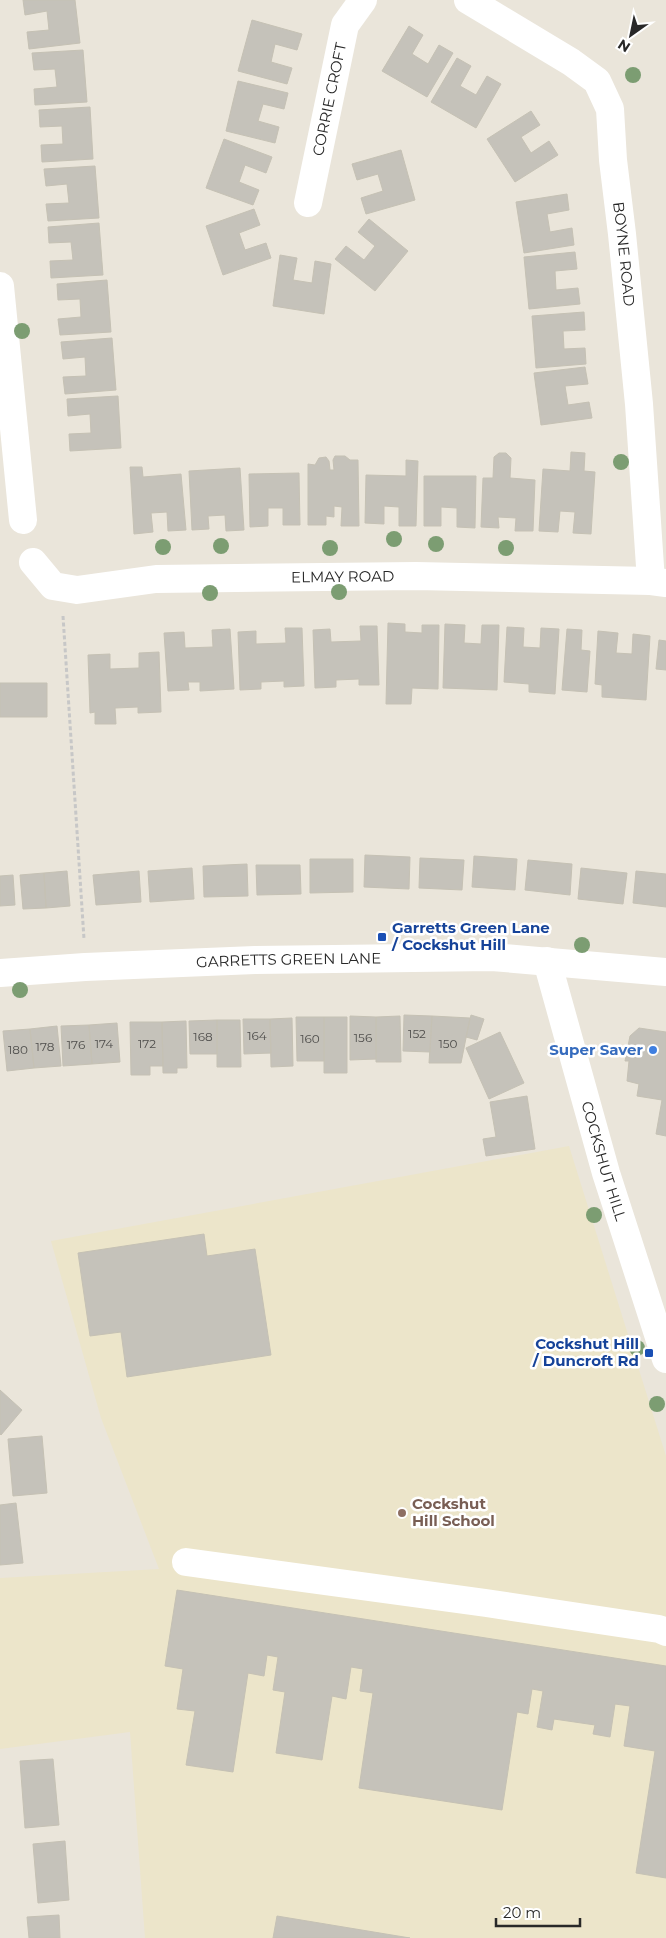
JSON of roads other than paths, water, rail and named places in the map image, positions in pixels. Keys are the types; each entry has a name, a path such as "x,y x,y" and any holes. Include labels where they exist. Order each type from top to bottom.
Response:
{"street":[{"name":"CORRIE CROFT","path":"308,203 345,25 363,0"},
{"name":"BOYNE ROAD","path":"468,0 572,62 597,82 610,109 613,160 659,582"},
{"path":"0,286 22,520"},
{"name":"ELMAY ROAD","path":"33,562 53,586 77,590 156,579 396,576 659,582"},
{"name":"GARRETTS GREEN LANE","path":"0,973 85,967 255,960 492,957 666,972"},
{"name":"COCKSHUT HILL","path":"546,961 606,1173 666,1358"},
{"path":"186,1562 486,1603 659,1629 666,1632"}],"place":[{"name":"Garretts Green Lane / Cockshut Hill","path":"382,937"},
{"name":"Super Saver","path":"653,1050"},
{"name":"Cockshut Hill / Duncroft Rd","path":"649,1353"},
{"name":"Cockshut Hill School","path":"402,1513"}]}
